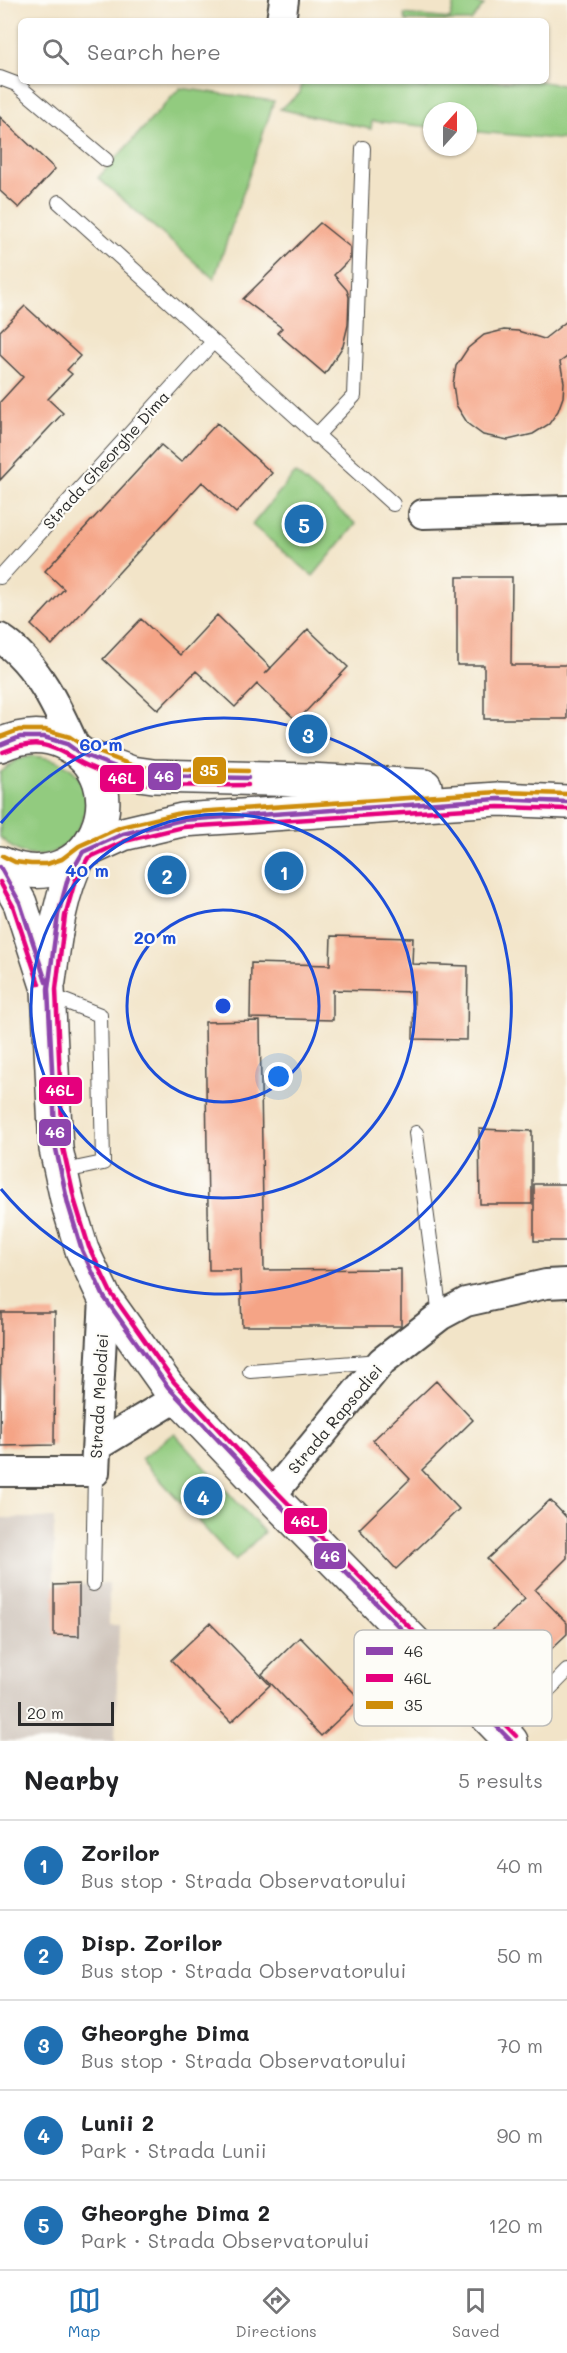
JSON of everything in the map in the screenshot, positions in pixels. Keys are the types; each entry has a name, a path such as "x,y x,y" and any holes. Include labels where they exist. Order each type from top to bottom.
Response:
{"main road":[{"path":"0,745 20,738 44,737 67,744 79,753 95,774 102,800 102,814 98,828 68,878 62,896 48,992 56,1149 60,1172 82,1250 104,1297 168,1387 270,1496 401,1630"},
{"path":"79,753 132,773 153,776 309,780 440,787 498,799"},
{"path":"0,865 31,872 48,871 65,866 81,854 123,834 182,820 498,799 567,802"},
{"path":"0,865 20,903 48,992"},
{"path":"495,1726 507,1738"}],"street":[{"path":"281,18 284,0"},
{"path":"423,514 567,510"},
{"path":"0,638 17,650 29,665 61,717 79,753"},
{"name":"Strada Rapsodiei","path":"270,1496 382,1361 440,1316 466,1302 546,1284 567,1283"},
{"name":"Strada Melodiei","path":"0,1472 95,1459 104,1297"},
{"path":"95,1459 178,1397"}],"lane":[{"path":"0,78 16,84 106,160"},
{"path":"316,436 354,396 363,148"},
{"path":"59,202 212,343 393,504"},
{"name":"Strada Gheorghe Dima","path":"0,577 212,343"},
{"path":"48,992 100,1015 103,1163 60,1172"},
{"path":"416,1133 440,1316"},
{"path":"250,1371 382,1361"},
{"path":"93,1584 95,1459"},
{"path":"552,1688 567,1671"},
{"path":"507,1738 518,1726"}],"shaded area":[{"path":"0,1518 54,1518 54,1585 109,1584 109,1625 119,1625 115,1741 0,1741"}],"green space":[{"path":"455,0 473,0 473,2 484,5 473,18 450,18"},
{"path":"404,14 441,18 405,18"},
{"path":"549,83 567,86 567,140 477,132 477,102 423,102 423,126 372,121 371,129 280,109 300,93 302,84 403,84 426,88 429,84"},
{"path":"180,88 274,101 214,279 98,178"},
{"path":"295,473 356,524 313,576 252,525"},
{"path":"32,756 64,765 82,782 86,803 80,825 67,843 47,854 24,853 0,837 0,773 16,760"},
{"path":"174,1433 264,1532 235,1561 141,1459"}],"building":[{"path":"0,117 55,169 19,208 0,191"},
{"path":"320,223 350,247 350,259 334,275 347,290 349,297 348,325 343,346 325,374 277,333 282,328 243,299"},
{"path":"25,306 80,356 67,370 72,374 48,399 63,413 0,480 0,402 23,377 0,355 0,331"},
{"path":"567,321 567,357 560,362 564,382 563,397 558,411 549,424 533,434 508,440 483,435 468,424 456,405 453,384 456,366 468,348 484,335 504,330 518,331 544,339"},
{"path":"217,423 272,473 236,513 202,482 52,645 31,625 64,589 45,571 161,445 181,462"},
{"path":"457,577 512,577 511,665 567,665 567,719 484,719 484,665 457,665"},
{"path":"217,615 271,668 308,629 348,667 297,721 257,684 235,707 196,671 158,710 103,659 141,619 180,655"},
{"path":"331,936 413,938 412,964 468,966 467,1040 413,1039 414,992 333,990 333,1020 250,1018 251,963 330,965"},
{"path":"260,1021 264,1270 401,1269 401,1326 242,1326 240,1270 209,1270 205,1022"},
{"path":"479,1129 532,1131 532,1204 480,1204"},
{"path":"534,1184 567,1184 567,1241 534,1241"},
{"path":"1,1312 55,1312 54,1445 0,1446"},
{"path":"436,1381 473,1420 422,1470 459,1509 396,1569 359,1529 410,1479 373,1440"},
{"path":"550,1500 567,1518 567,1558 535,1590 567,1623 567,1634 552,1648 552,1630 493,1630 525,1599 487,1559"},
{"path":"79,1584 79,1636 54,1635 54,1585"},
{"path":"210,1623 270,1685 231,1722 171,1660"},
{"path":"300,1637 354,1693 354,1705 321,1736 262,1674"}],"transit line":[{"name":"35","path":"0,737 19,730 45,730 70,737 85,747 134,766 154,769 248,771"},
{"name":"46","path":"0,745 20,737 44,737 67,744 81,754 132,773 153,776 248,778"},
{"name":"46L","path":"3,752 24,745 41,745 57,750 95,769 132,781 175,785 248,785"},
{"name":"35","path":"3,856 15,862 47,864 62,859 79,846 121,827 181,813 498,792 567,794"},
{"name":"46","path":"402,1630 168,1387 104,1297 82,1250 68,1204 56,1149 48,989 58,915 68,878 83,852 123,834 182,820 498,799 567,802"},
{"name":"46L","path":"412,1630 276,1491 174,1382 111,1293 89,1247 75,1202 63,1148 56,989 65,916 75,881 88,858 125,841 183,827 498,807 567,809"},
{"name":"46","path":"0,867 20,903 46,982"},
{"name":"46L","path":"0,882 13,906 39,984"},
{"name":"46","path":"496,1726 511,1741"},
{"name":"46L","path":"506,1726 516,1736"}],"place":[{"name":"Gheorghe Dima 2","path":"304,524"},
{"name":"Gheorghe Dima","path":"308,734"},
{"name":"Zorilor","path":"284,871"},
{"name":"Disp. Zorilor","path":"167,875"},
{"name":"Lunii 2","path":"203,1496"}]}
